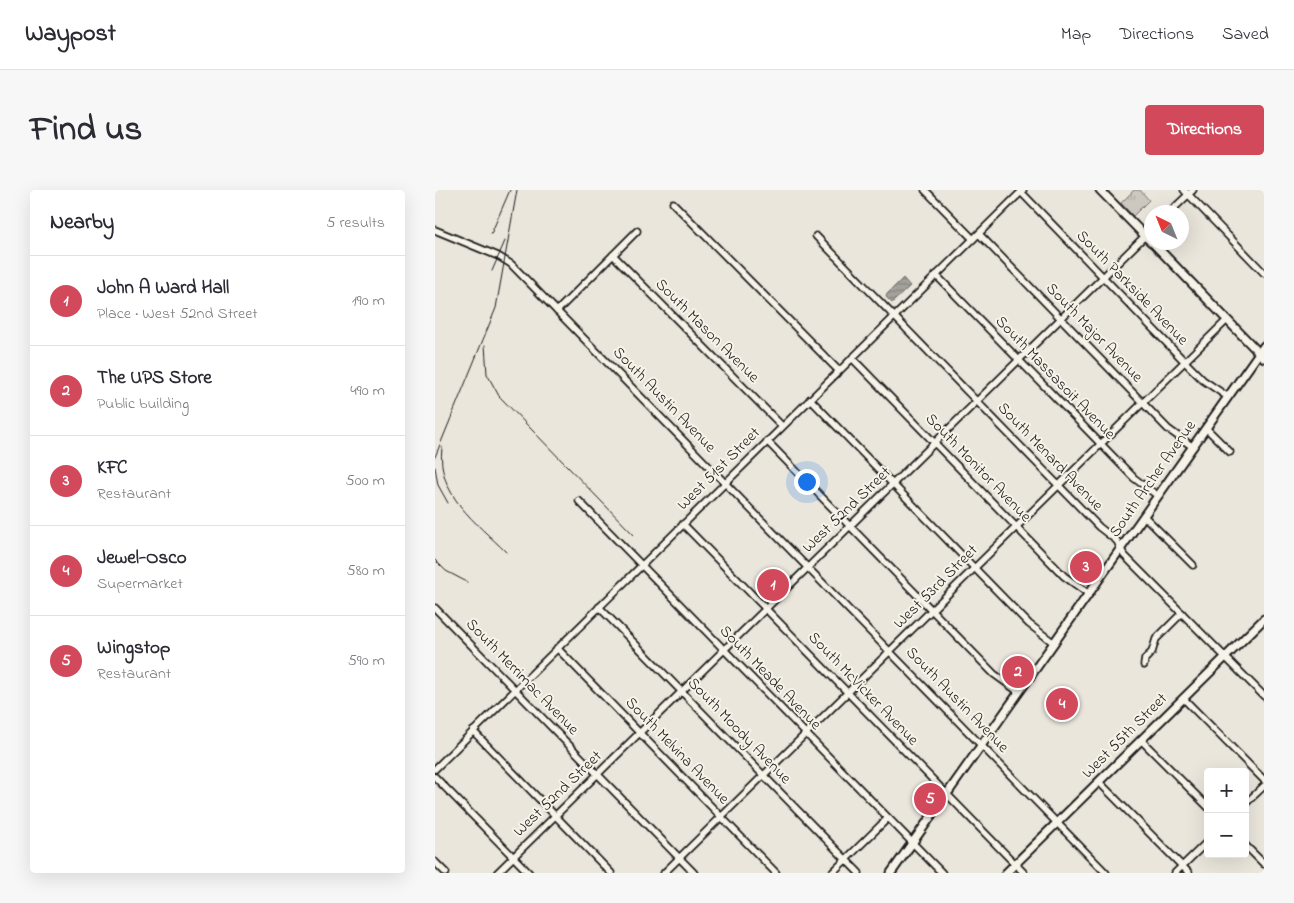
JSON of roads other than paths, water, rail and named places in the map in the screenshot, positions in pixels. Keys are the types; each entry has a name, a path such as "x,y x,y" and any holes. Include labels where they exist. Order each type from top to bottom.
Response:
{"main road":[{"path":"1100,190 1144,235"},
{"path":"1160,250 1262,355"},
{"name":"South Archer Avenue","path":"891,873 1228,397 1262,355 1264,346"},
{"name":"West 55th Street","path":"1006,873 1264,619"}],"street":[{"path":"925,190 973,239"},
{"name":"West 51st Street","path":"435,769 1022,191"},
{"name":"South Parkside Avenue","path":"1022,191 1185,362 1203,380 1228,397"},
{"path":"1176,205 1188,192 1264,273"},
{"path":"673,203 839,371"},
{"name":"South Austin Avenue","path":"435,230 506,260 1106,873"},
{"path":"557,311 637,231"},
{"name":"South Major Avenue","path":"979,234 1168,429 1193,447"},
{"name":"South Menard Avenue","path":"816,236 1058,486 1099,527 1117,541 1124,555 1264,696"},
{"name":"West 52nd Street","path":"497,873 1144,237"},
{"name":"South Mason Avenue","path":"613,256 782,426"},
{"name":"South Massasoit Avenue","path":"936,275 1133,478 1158,496"},
{"name":"West 53rd Street","path":"664,873 1227,320"},
{"name":"South Monitor Avenue","path":"852,358 1064,576 1089,594"},
{"path":"810,399 1029,624 1054,643"},
{"path":"1206,428 1229,452"},
{"path":"767,441 994,674 1019,692"},
{"name":"South Meade Avenue","path":"579,501 942,873"},
{"path":"1144,516 1193,565"},
{"name":"South McVicker Avenue","path":"683,524 1024,873"},
{"name":"South Moody Avenue","path":"599,607 859,873"},
{"name":"South Merrimac Avenue","path":"435,608 694,873"},
{"path":"1144,665 1145,659 1152,652 1157,639 1182,613"},
{"name":"South Melvina Avenue","path":"557,648 776,873"},
{"path":"1183,698 1264,780"},
{"path":"473,731 611,873"},
{"path":"1141,740 1204,803"},
{"path":"435,777 529,873"},
{"path":"1099,782 1189,873"},
{"path":"1249,800 1264,786"},
{"path":"832,873 887,818"},
{"path":"1175,873 1204,845"},
{"path":"1249,849 1264,864"},
{"path":"435,862 446,873"}],"railway":[{"path":"491,234 510,190"},
{"path":"435,457 496,308 517,190"},
{"path":"492,271 505,241"},
{"path":"485,345 487,374 499,396 634,535"},
{"path":"442,447 442,464 445,479 452,493 471,518 506,552"},
{"path":"435,467 438,485 448,503"},
{"path":"435,560 446,571 467,582"}],"place":[{"name":"KFC","path":"1086,567"},
{"name":"John A Ward Hall","path":"773,585"},
{"name":"The UPS Store","path":"1018,672"},
{"name":"Jewel-Osco","path":"1062,704"},
{"name":"Wingstop","path":"930,799"}]}
